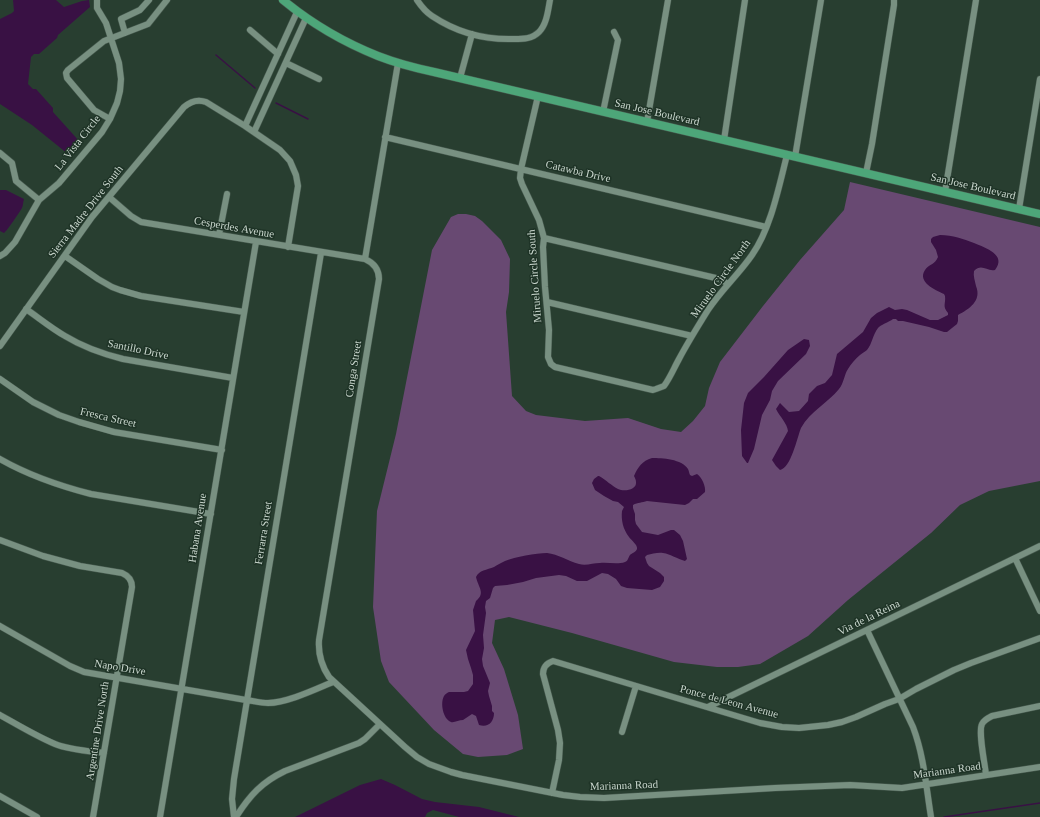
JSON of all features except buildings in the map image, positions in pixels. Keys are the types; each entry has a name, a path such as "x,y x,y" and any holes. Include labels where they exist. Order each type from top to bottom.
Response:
{"main road":[{"name":"San Jose Boulevard","path":"283,0 319,27 353,46 398,63 1040,214"}],"street":[{"name":"La Vista Circle","path":"0,256 5,253 15,242 39,200 60,183 102,132 117,103 120,91 120,70 106,23 97,8 97,0"},
{"path":"125,33 121,18 140,10 149,0"},
{"path":"110,119 94,110 67,78 66,73 100,43 148,24 167,0"},
{"path":"417,0 430,15 446,24 472,34 491,38 507,39 528,38 537,34 545,24 550,0"},
{"path":"647,122 668,0"},
{"path":"724,140 745,0"},
{"name":"Miruelo Circle North","path":"664,386 692,336 718,295 753,254 762,239 791,156 821,0"},
{"path":"866,173 891,28 894,0"},
{"path":"946,192 976,0"},
{"path":"288,247 298,193 296,175 290,161 284,154 244,126 298,12"},
{"path":"254,132 306,18"},
{"path":"250,30 278,54"},
{"path":"603,112 618,40 614,32"},
{"path":"460,78 472,34"},
{"path":"286,63 319,79"},
{"path":"365,259 398,63"},
{"path":"1019,209 1040,80"},
{"name":"Miruelo Circle South","path":"538,96 520,178 540,220 544,238 543,247 549,330 548,357 551,364 555,367 653,390 664,386"},
{"name":"Sierra Madre Drive South","path":"0,346 92,217 184,106 198,100 206,102 244,126"},
{"name":"Catawba Drive","path":"385,137 766,227"},
{"path":"0,153 3,158 12,163 16,181 39,200"},
{"path":"219,235 227,194"},
{"name":"Cesperdes Avenue","path":"109,197 141,222 321,253 365,259"},
{"path":"544,238 720,279 728,284"},
{"name":"Habana Avenue","path":"160,817 256,242"},
{"name":"Ferrarra Street","path":"235,817 232,799 246,700 321,253"},
{"path":"65,256 98,279 120,290 141,296 244,312"},
{"name":"Conga Street","path":"334,682 322,666 319,654 319,640 379,279 379,274 374,265 365,259"},
{"path":"547,302 692,336"},
{"name":"Santillo Drive","path":"26,309 69,338 108,356 233,378"},
{"name":"Fresca Street","path":"0,380 33,402 59,415 79,422 114,432 222,450"},
{"path":"0,459 32,475 78,491 211,514"},
{"name":"Argentine Drive North","path":"0,540 43,556 80,566 122,573 129,577 132,583 93,817"},
{"name":"Via de la Reina","path":"708,707 1040,546"},
{"path":"1015,558 1040,611"},
{"name":"Napo Drive","path":"0,626 76,669 90,674 246,700"},
{"path":"866,630 917,739 923,761 931,817"},
{"name":"Ponce de Leon Avenue","path":"552,793 559,760 560,743 543,674 546,665 550,662 770,725 799,728 817,727 842,722 856,717 899,699 960,667 1040,638"},
{"path":"246,700 267,703 286,700 334,682"},
{"name":"Marianna Road","path":"334,682 404,747 424,762 437,768 462,775 580,797 604,798 850,785 902,788 1040,767"},
{"path":"622,732 636,686"},
{"path":"986,775 980,733 982,724 992,716 1040,706"},
{"path":"0,715 37,736 56,744 104,754"},
{"path":"235,817 256,790 270,779 286,771 359,743 371,734 380,724"},
{"path":"0,796 37,817"}],"shaded area":[{"path":"13,0 56,0 64,7 89,0 90,7 39,54 34,54 31,57 28,84 33,89 36,89 53,108 53,112 80,142 74,151 68,154 32,125 0,104 0,19 14,11"},
{"path":"850,182 1040,227 1040,481 989,491 960,505 931,533 848,600 808,636 760,664 738,667 717,667 674,662 509,617 495,620 492,643 504,669 518,715 523,749 507,755 478,757 463,754 434,730 389,682 381,661 373,607 377,511 396,434 432,250 451,217 458,214 475,216 501,240 510,259 509,292 506,312 512,396 526,411 536,415 585,421 628,418 661,429 681,432 693,421 705,406 709,388 720,362 800,260 844,210"},
{"path":"0,190 6,190 24,199 22,208 4,233 0,231"},
{"path":"940,235 954,236 974,243 989,250 997,256 998,265 995,270 980,268 974,271 977,291 976,300 970,307 958,315 957,324 947,332 898,321 896,319 893,319 879,327 876,330 867,350 856,358 849,367 839,389 805,422 801,428 793,452 787,464 780,470 772,460 788,431 776,409 780,403 789,412 799,411 808,401 809,394 817,386 825,383 832,375 837,354 863,332 871,318 889,307 895,310 907,310 930,320 938,320 948,315 945,307 944,294 928,285 923,278 925,270 935,262 938,257 931,239"},
{"path":"804,339 809,340 810,346 806,354 778,381 772,391 770,400 762,415 754,449 747,463 742,456 741,430 744,403 748,393 788,350"},
{"path":"652,458 661,458 681,463 688,469 690,475 699,475 704,485 705,492 697,499 693,499 685,505 647,501 633,505 636,524 642,532 658,535 674,530 680,535 683,541 687,559 685,561 669,554 661,553 647,555 645,557 649,566 664,577 664,581 660,587 652,590 627,588 621,586 616,579 608,574 602,573 587,581 577,581 566,576 559,575 495,586 490,598 486,601 483,635 484,648 482,659 483,666 490,683 488,691 492,711 494,713 492,722 485,726 479,725 476,716 472,714 463,720 451,722 448,720 442,707 444,695 449,692 468,691 473,684 473,675 466,650 475,631 473,610 481,593 476,577 477,575 505,561 542,553 555,555 582,565 626,562 630,555 635,552 637,547 624,528 622,511 624,507 618,502 613,501 595,490 592,483 594,479 599,476 618,489 632,489 636,485 634,476 637,470 643,463"},
{"path":"381,779 422,799 479,807 519,817 459,817 433,810 427,813 425,817 295,817 360,785"}],"waterway":[{"path":"216,55 255,88"},
{"path":"276,103 308,119"},
{"path":"944,817 1040,803"}]}
